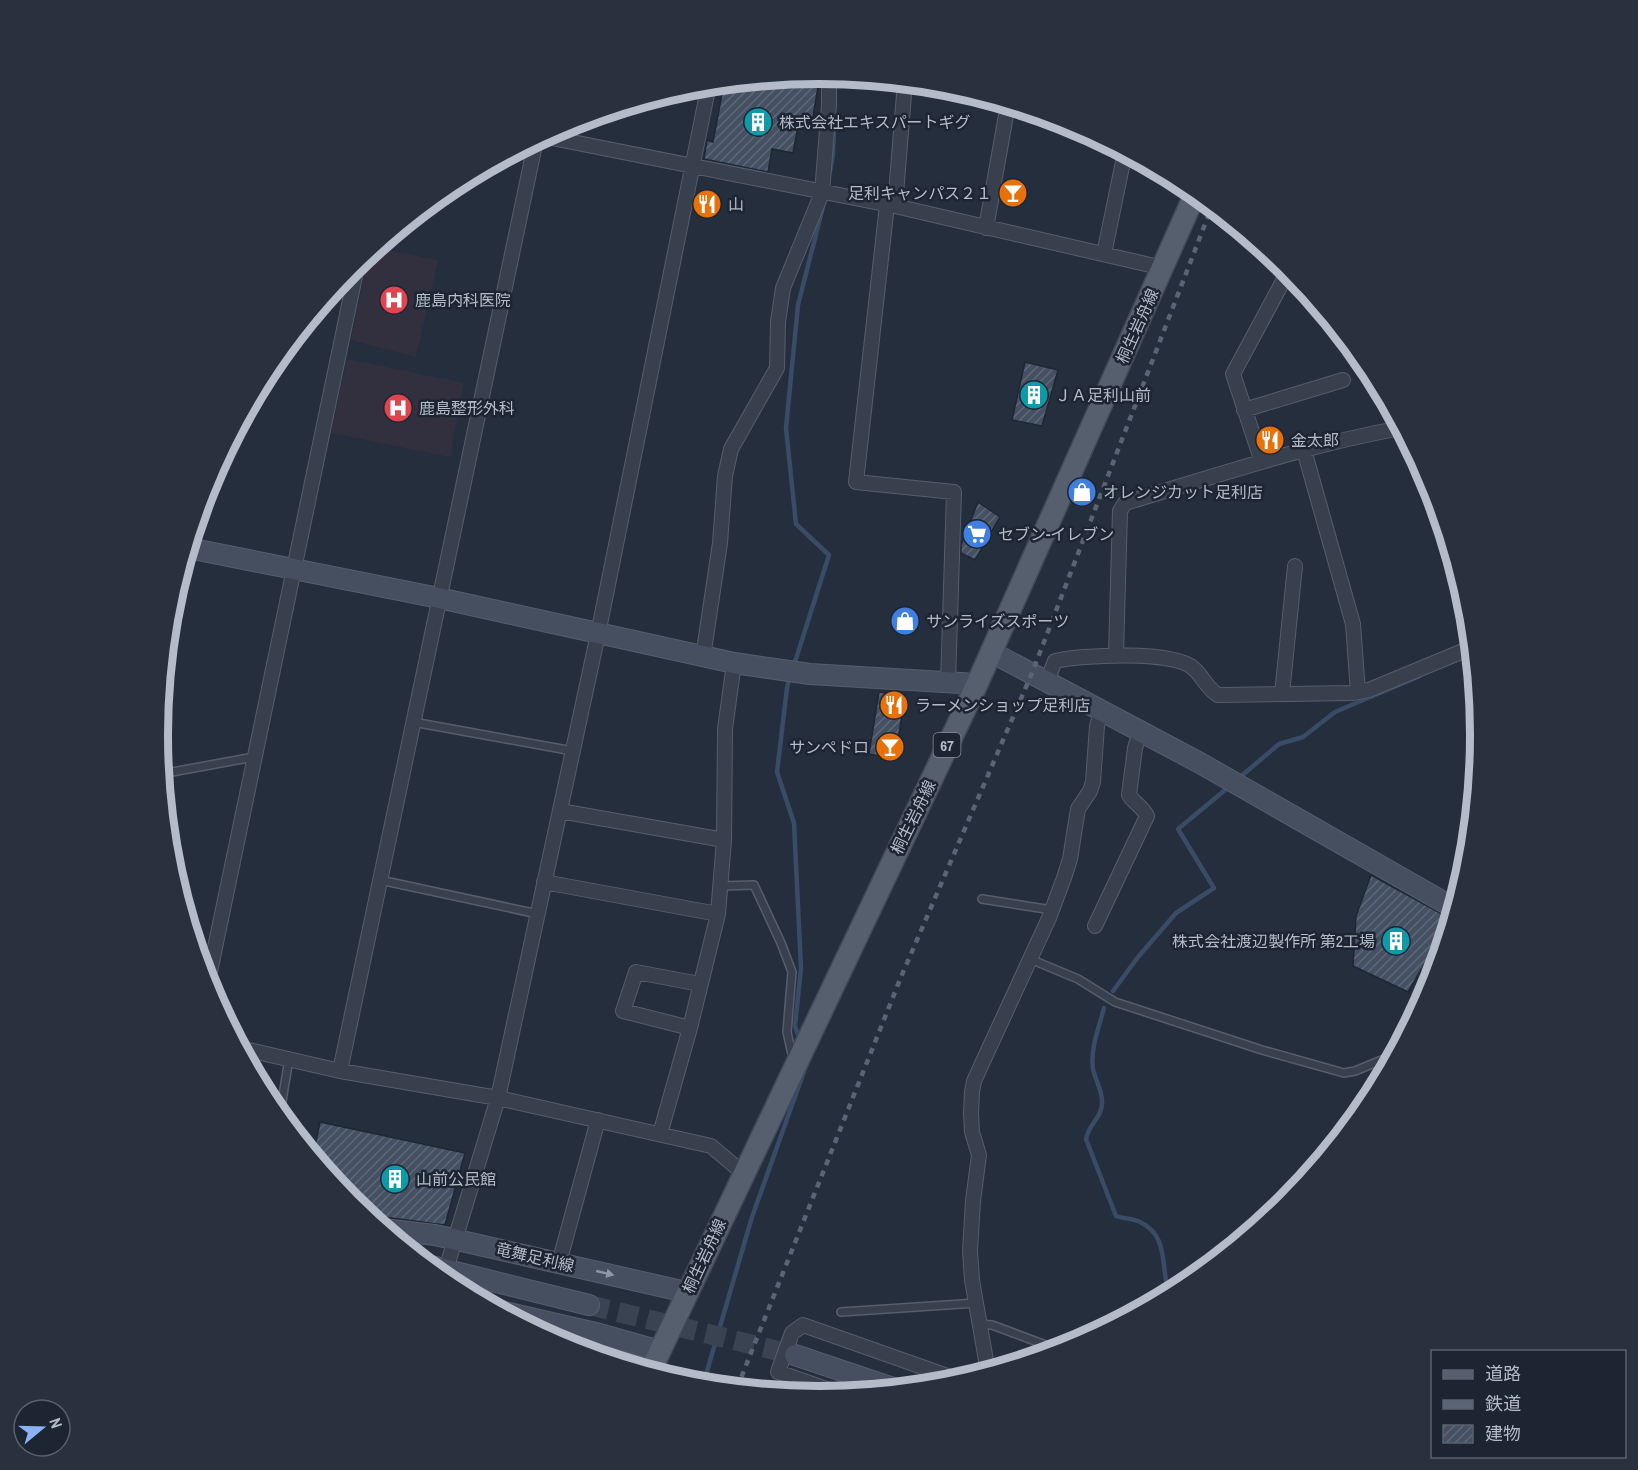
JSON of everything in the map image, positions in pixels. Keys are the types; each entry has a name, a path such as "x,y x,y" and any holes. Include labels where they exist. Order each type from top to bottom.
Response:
{"main road":[{"name":"桐生岩舟線","path":"654,1365 686,1292 977,684 1192,202"}],"street":[{"path":"703,657 720,543 725,476 731,449 777,368 778,322 783,288 822,193 829,84"},
{"path":"904,90 856,482 954,492 948,682"},
{"path":"441,1265 455,1239 498,1098 598,634 707,95"},
{"path":"986,228 1007,112"},
{"path":"558,139 891,205 1163,268"},
{"path":"340,1071 534,150"},
{"path":"1104,254 1123,160"},
{"path":"211,966 354,280"},
{"path":"1262,462 1233,374 1284,280"},
{"path":"1244,410 1343,380"},
{"path":"1116,654 1120,511 1125,503 1304,450 1394,429"},
{"path":"1304,450 1353,624 1358,692"},
{"path":"196,550 439,598 734,663 810,674 977,684"},
{"path":"1282,694 1295,566"},
{"path":"1047,681 1055,661 1116,654 1166,659 1192,666 1210,690 1218,695 1358,692 1369,690 1464,651"},
{"path":"991,652 1200,763 1448,904"},
{"path":"660,1134 690,1028 718,914 724,840 725,729 734,663"},
{"path":"987,1364 972,1280 970,1251 972,1210 979,1155 972,1132 972,1092 974,1081 1052,910 1070,859 1078,809 1093,782 1097,726 1101,711"},
{"path":"1095,927 1147,816 1145,810 1129,795 1135,748 1140,732"},
{"path":"560,811 724,840"},
{"path":"544,882 718,914"},
{"path":"690,1028 623,1011 636,972 700,984"},
{"path":"250,1050 340,1071 498,1098 711,1146 743,1173"},
{"path":"559,1263 598,1120"},
{"name":"竜舞足利線","path":"398,1230 435,1234 686,1292"},
{"path":"456,1275 589,1305"},
{"path":"818,1386 778,1372 792,1333 803,1325 941,1374"},
{"path":"549,1327 600,1334 660,1351"},
{"path":"795,1355 878,1383"}],"lane":[{"path":"413,722 573,751"},
{"path":"169,773 254,757"},
{"path":"380,880 538,914"},
{"path":"720,886 754,885 781,943 792,972 787,1032 794,1066"},
{"path":"982,898 1052,910"},
{"path":"1030,959 1078,979 1115,1002 1263,1050 1344,1073 1384,1059"},
{"path":"282,1102 289,1059"},
{"path":"841,1312 977,1303"},
{"path":"979,1324 992,1325 1045,1345"}],"shaded area":[{"name":"鹿島内科医院","path":"386,250 438,260 416,357 351,340 366,269"},
{"name":"鹿島整形外科","path":"347,359 464,383 450,457 331,433"}],"building":[{"name":"株式会社エキスパートギグ","path":"818,84 812,123 799,121 793,153 772,149 768,172 704,159 707,140 713,142 722,92 776,85"},
{"name":"ＪＡ足利山前","path":"1025,362 1058,370 1042,426 1012,420"},
{"path":"978,502 1000,517 975,560 961,553 961,545"},
{"path":"879,692 905,696 895,759 869,754"},
{"name":"株式会社渡辺製作所 第2工場","path":"1371,875 1444,915 1433,950 1408,992 1353,966 1356,916"},
{"name":"山前公民館","path":"320,1122 465,1153 445,1225 383,1217 359,1195 315,1146"}],"waterway":[{"path":"830,171 834,129"},
{"path":"794,665 829,555 796,524 786,428 798,305 824,203"},
{"path":"790,676 777,772 794,823 801,968 795,1026 800,1041"},
{"path":"1239,778 1279,744 1303,737 1335,712 1420,676"},
{"path":"1113,991 1138,957 1176,913 1214,888 1178,829 1230,786"},
{"path":"1104,1008 1092,1061 1101,1093 1102,1107 1086,1139 1116,1216 1140,1222 1150,1228 1156,1236 1160,1245 1167,1285"},
{"path":"706,1375 752,1217 806,1066"}],"tunnel":[{"path":"589,1305 795,1355"}],"railway":[{"path":"740,1381 901,977 1032,673 1209,214"}],"place":[{"name":"株式会社エキスパートギグ","path":"758,122"},
{"name":"足利キャンパス２１","path":"1013,193"},
{"name":"山","path":"707,204"},
{"name":"鹿島内科医院","path":"394,300"},
{"name":"ＪＡ足利山前","path":"1034,395"},
{"name":"鹿島整形外科","path":"398,408"},
{"name":"金太郎","path":"1270,440"},
{"name":"オレンジカット足利店","path":"1082,492"},
{"name":"セブン-イレブン","path":"977,534"},
{"name":"サンライズスポーツ","path":"905,621"},
{"name":"ラーメンショップ足利店","path":"894,705"},
{"name":"サンペドロ","path":"890,747"},
{"name":"株式会社渡辺製作所 第2工場","path":"1396,941"},
{"name":"山前公民館","path":"395,1179"}]}
